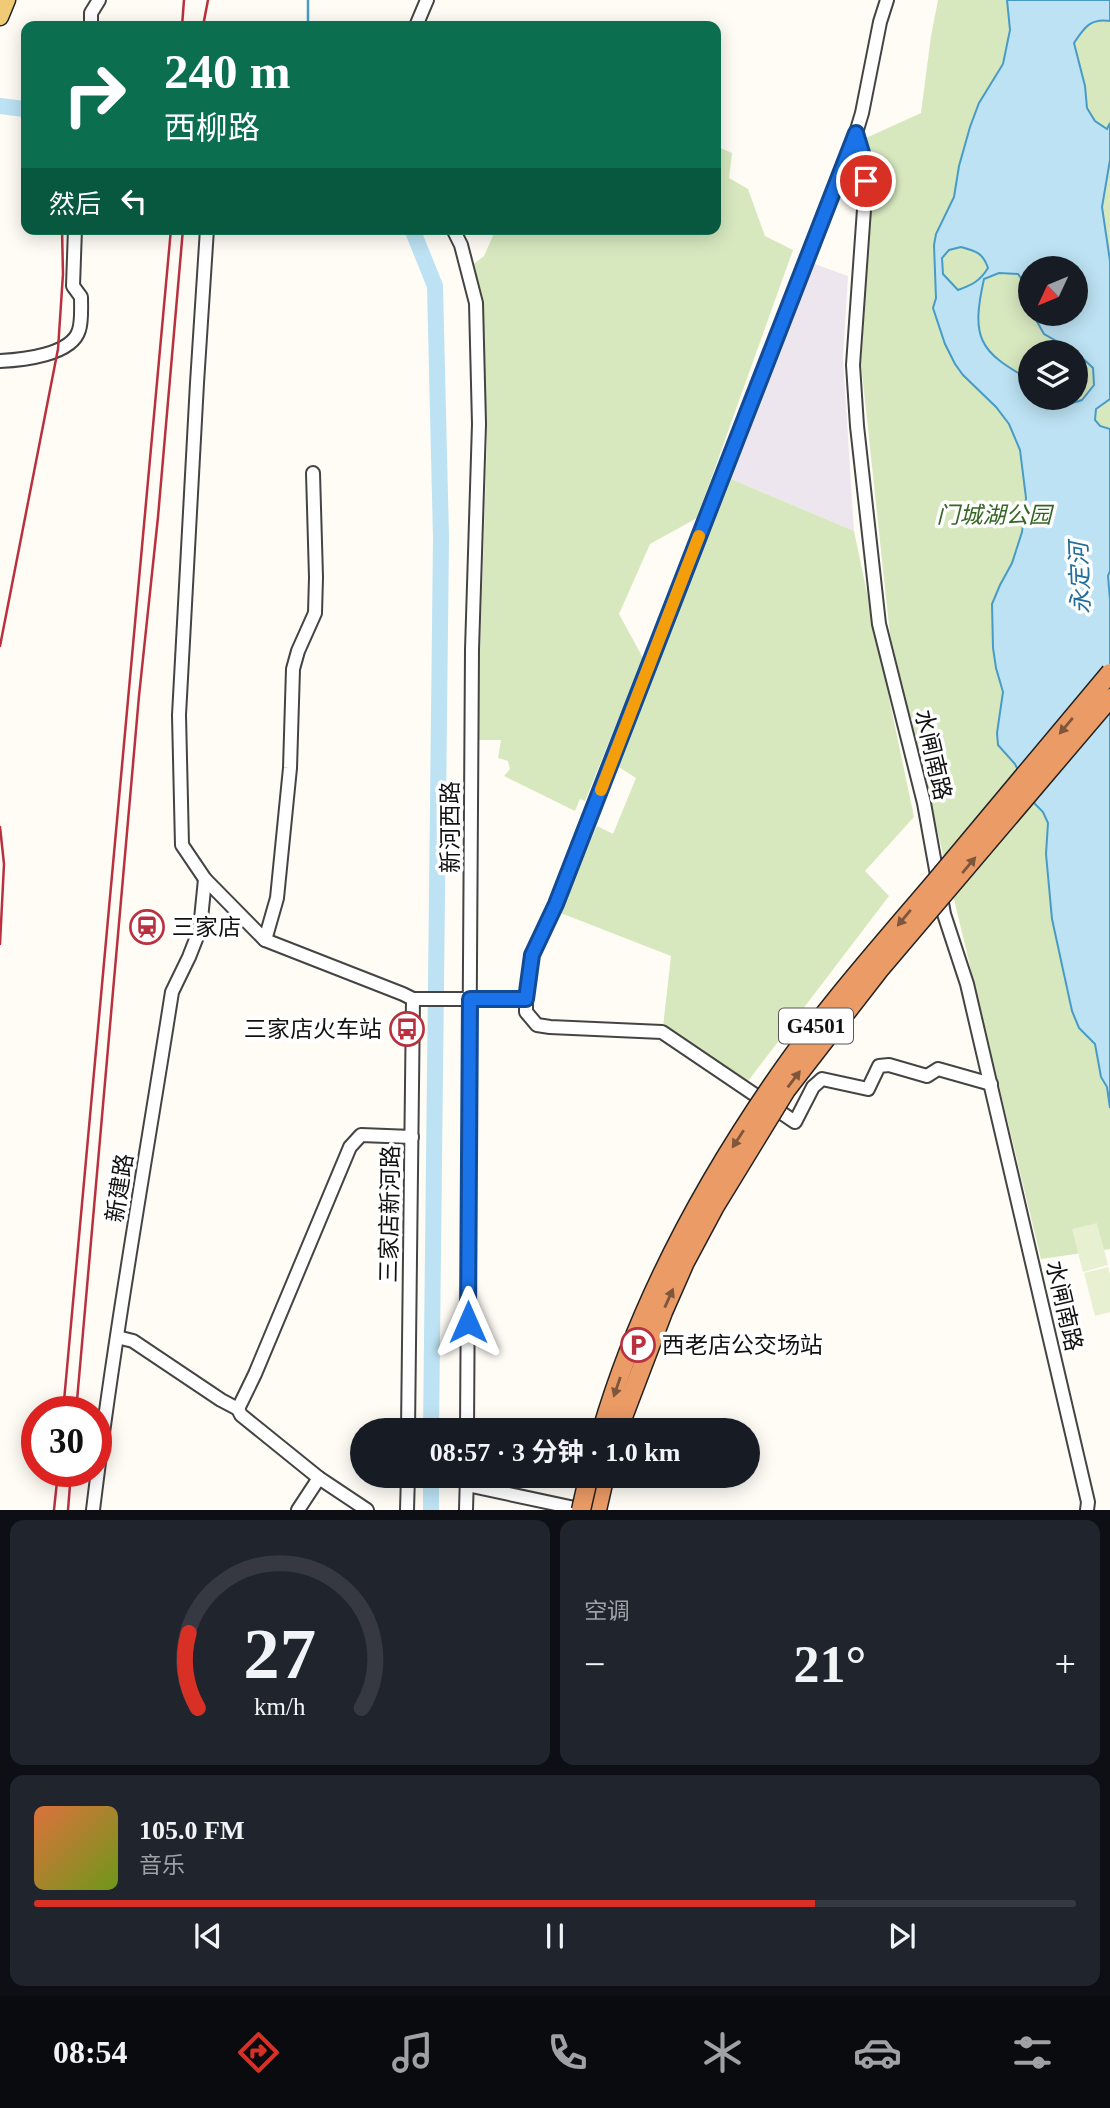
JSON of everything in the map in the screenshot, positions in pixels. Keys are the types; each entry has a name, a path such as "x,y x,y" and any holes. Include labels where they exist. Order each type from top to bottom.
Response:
{"highway":[{"name":"G4501","path":"607,1418 624,1366 672,1255 730,1150 774,1083 868,961 1110,673"},
{"name":"G4501","path":"623,1418 685,1262 715,1206 786,1090 879,970 1110,698"},
{"path":"583,1510 587,1488"},
{"path":"597,1510 603,1488"}],"main road":[{"path":"0,17 7,0"}],"street":[{"path":"91,21 92,13 99,0"},
{"path":"418,21 427,0"},
{"name":"水闸南路","path":"887,0 856,133 863,156 866,181 853,365 857,426 880,624 924,803 944,915 967,984 1087,1510"},
{"path":"856,133 556,904 532,955 526,1012 537,1025 550,1027 662,1032 795,1122 813,1087 822,1079 868,1090 879,1066 889,1065 927,1076 939,1069 990,1084"},
{"path":"0,361 44,355 70,344 79,331 81,297 73,286 75,235"},
{"path":"208,235 179,715 182,845 205,879 265,940 413,999 526,999"},
{"name":"新河西路","path":"456,235 477,303 479,410 472,650 467,1418"},
{"path":"265,940 277,898 290,768 293,668 315,613 313,473"},
{"name":"新建路","path":"93,1510 117,1337 172,992 200,929 205,879"},
{"name":"三家店新河路","path":"408,1418 413,999"},
{"path":"238,1409 350,1147 361,1135 412,1137"},
{"path":"117,1337 133,1341 238,1409 251,1423 319,1478 367,1510"},
{"path":"299,1510 319,1478"},
{"path":"407,1510 408,1488"},
{"path":"466,1510 467,1488"},
{"path":"498,1488 583,1510"}],"shaded area":[{"path":"812,263 848,276 843,358 854,531 731,479"}],"green space":[{"name":"门城湖公园","path":"938,0 1110,0 1110,1249 1041,1259 890,635 861,363 873,177 866,138 921,113"},
{"path":"721,148 732,153 729,178 748,189 765,236 793,250 697,518 650,544 619,614 643,658 585,801 580,799 575,811 504,776 510,769 508,761 498,758 501,740 477,740 487,442 481,303 471,266 484,256 493,235 721,235"},
{"path":"731,479 854,531 914,817 865,871 889,896 748,1081 663,1027 671,956 558,912 597,826 613,834 636,778 617,766"},
{"path":"1097,1223 1108,1265 1083,1272 1072,1229"},
{"path":"1108,1267 1110,1312 1095,1316 1084,1273"}],"water":[{"name":"永定河","path":"1007,0 1110,0 1110,21 1097,21 1088,25 1074,43 1085,86 1087,108 1095,121 1107,129 1110,123 1110,160 1102,207 1110,261 1110,399 1096,409 1095,420 1100,426 1110,429 1110,1108 1095,1044 1079,1028 1072,1011 1052,919 1046,854 1048,823 1015,764 998,745 997,733 1003,692 993,648 992,604 1012,563 1022,532 1026,498 1020,450 1009,424 955,364 933,308 936,298 936,234 954,197 959,166 979,103 1003,64 1010,30","holes":["961,247 984,259 988,268 975,282 958,290 943,274 942,258 949,250","1018,256 1088,256 1088,326 1039,326 1044,334 1055,340 1088,340 1088,363 1093,368 1094,385 1088,392 1088,410 1018,410 1018,373 989,351 979,329 978,315 984,279 999,273 1018,274"]}],"waterway":[{"path":"308,0 308,21"},
{"path":"0,106 21,109"},
{"path":"414,235 435,286 441,538 431,1418"},
{"path":"431,1488 431,1510"}],"railway":[{"path":"182,21 184,0"},
{"path":"204,21 208,0"},
{"path":"0,646 58,349 63,274 62,235"},
{"path":"64,1396 170,235"},
{"path":"77,1396 182,235"},
{"path":"0,827 4,864 0,944"},
{"path":"54,1510 56,1487"},
{"path":"68,1510 70,1487"}],"slow traffic":[{"path":"601,790 699,536"}],"place":[{"name":"三家店","path":"147,927"},
{"name":"三家店火车站","path":"407,1029"},
{"name":"西老店公交场站","path":"638,1345"}],"route":[{"path":"468,1322 470,999 526,999 532,955 556,904 856,133 863,156 866,181"}]}
